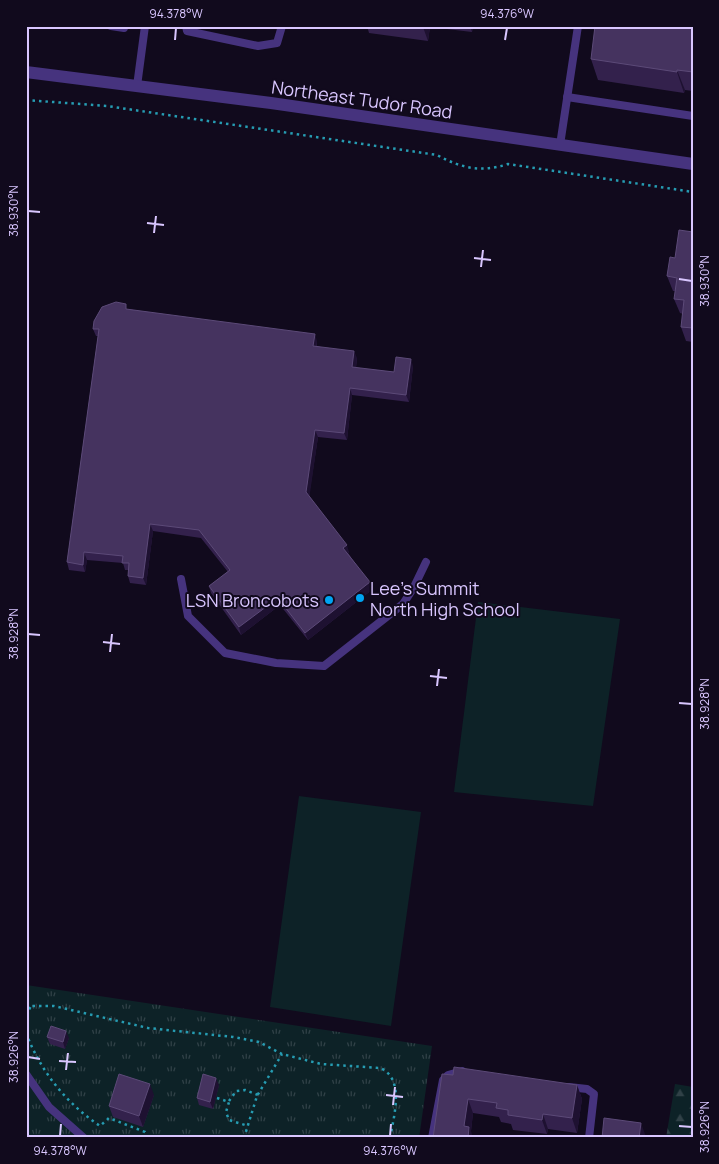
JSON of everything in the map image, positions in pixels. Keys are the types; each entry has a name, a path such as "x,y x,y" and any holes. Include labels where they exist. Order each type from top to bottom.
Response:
{"street":[{"name":"Northeast Tudor Road","path":"26,72 693,164"}],"lane":[{"path":"111,26 124,28"},
{"path":"137,86 145,26"},
{"path":"186,26 187,31 258,46 277,42 282,26"},
{"path":"560,145 578,26"},
{"path":"567,96 693,116"},
{"path":"181,579 188,616 225,653 276,664 324,666 403,604 426,562"},
{"path":"432,1138 443,1080 456,1072 475,1073"},
{"path":"26,1074 49,1107 84,1138"},
{"path":"559,1085 587,1089 594,1094 589,1138"}],"path":[{"path":"26,100 107,106 437,155 456,165 490,170 508,164 693,192"},
{"path":"26,1006 54,1006 148,1028 233,1037 259,1042 282,1054 321,1064 380,1068 388,1072 394,1079 395,1095 390,1138"},
{"path":"26,1015 31,1006"},
{"path":"26,1033 38,1060 52,1081 79,1111 100,1126 109,1118 145,1132 148,1138"},
{"path":"244,1138 258,1095 282,1054"},
{"path":"248,1126 229,1120 226,1112 229,1102 236,1091 245,1090 258,1095"},
{"path":"217,1098 229,1102"}],"green space":[{"path":"478,602 620,619 593,806 454,792"},
{"path":"299,796 421,812 391,1026 270,1007"},
{"path":"26,985 432,1046 419,1138 26,1138"},
{"path":"675,1084 693,1087 693,1138 666,1138"}],"building":[{"path":"595,26 693,26 693,72 677,70 677,72 591,59"},
{"path":"679,230 693,232 693,328 681,327 684,300 674,299 677,278 667,276 670,257 675,258"},
{"name":"Lee's Summit North High School","path":"116,302 126,304 126,309 315,334 313,346 354,351 352,367 394,372 396,357 411,359 406,395 350,388 344,433 315,430 306,492 347,545 343,548 370,582 305,633 278,598 239,627 209,586 230,570 199,530 150,524 143,578 128,576 129,563 122,563 123,556 84,552 83,565 67,562 99,329 93,329 94,321 102,307"},
{"path":"51,1026 66,1031 63,1042 47,1037"},
{"path":"454,1067 577,1085 572,1118 543,1114 542,1120 508,1115 508,1110 496,1108 497,1103 468,1099 464,1126 469,1127 468,1138 433,1138 442,1074 453,1075"},
{"path":"119,1074 150,1084 139,1116 109,1106"},
{"path":"203,1074 216,1078 210,1102 197,1098"},
{"path":"604,1118 641,1123 639,1138 602,1138"}],"place":[{"name":"Lee's Summit North High School","path":"360,598"},
{"name":"LSN Broncobots","path":"329,600"}]}
